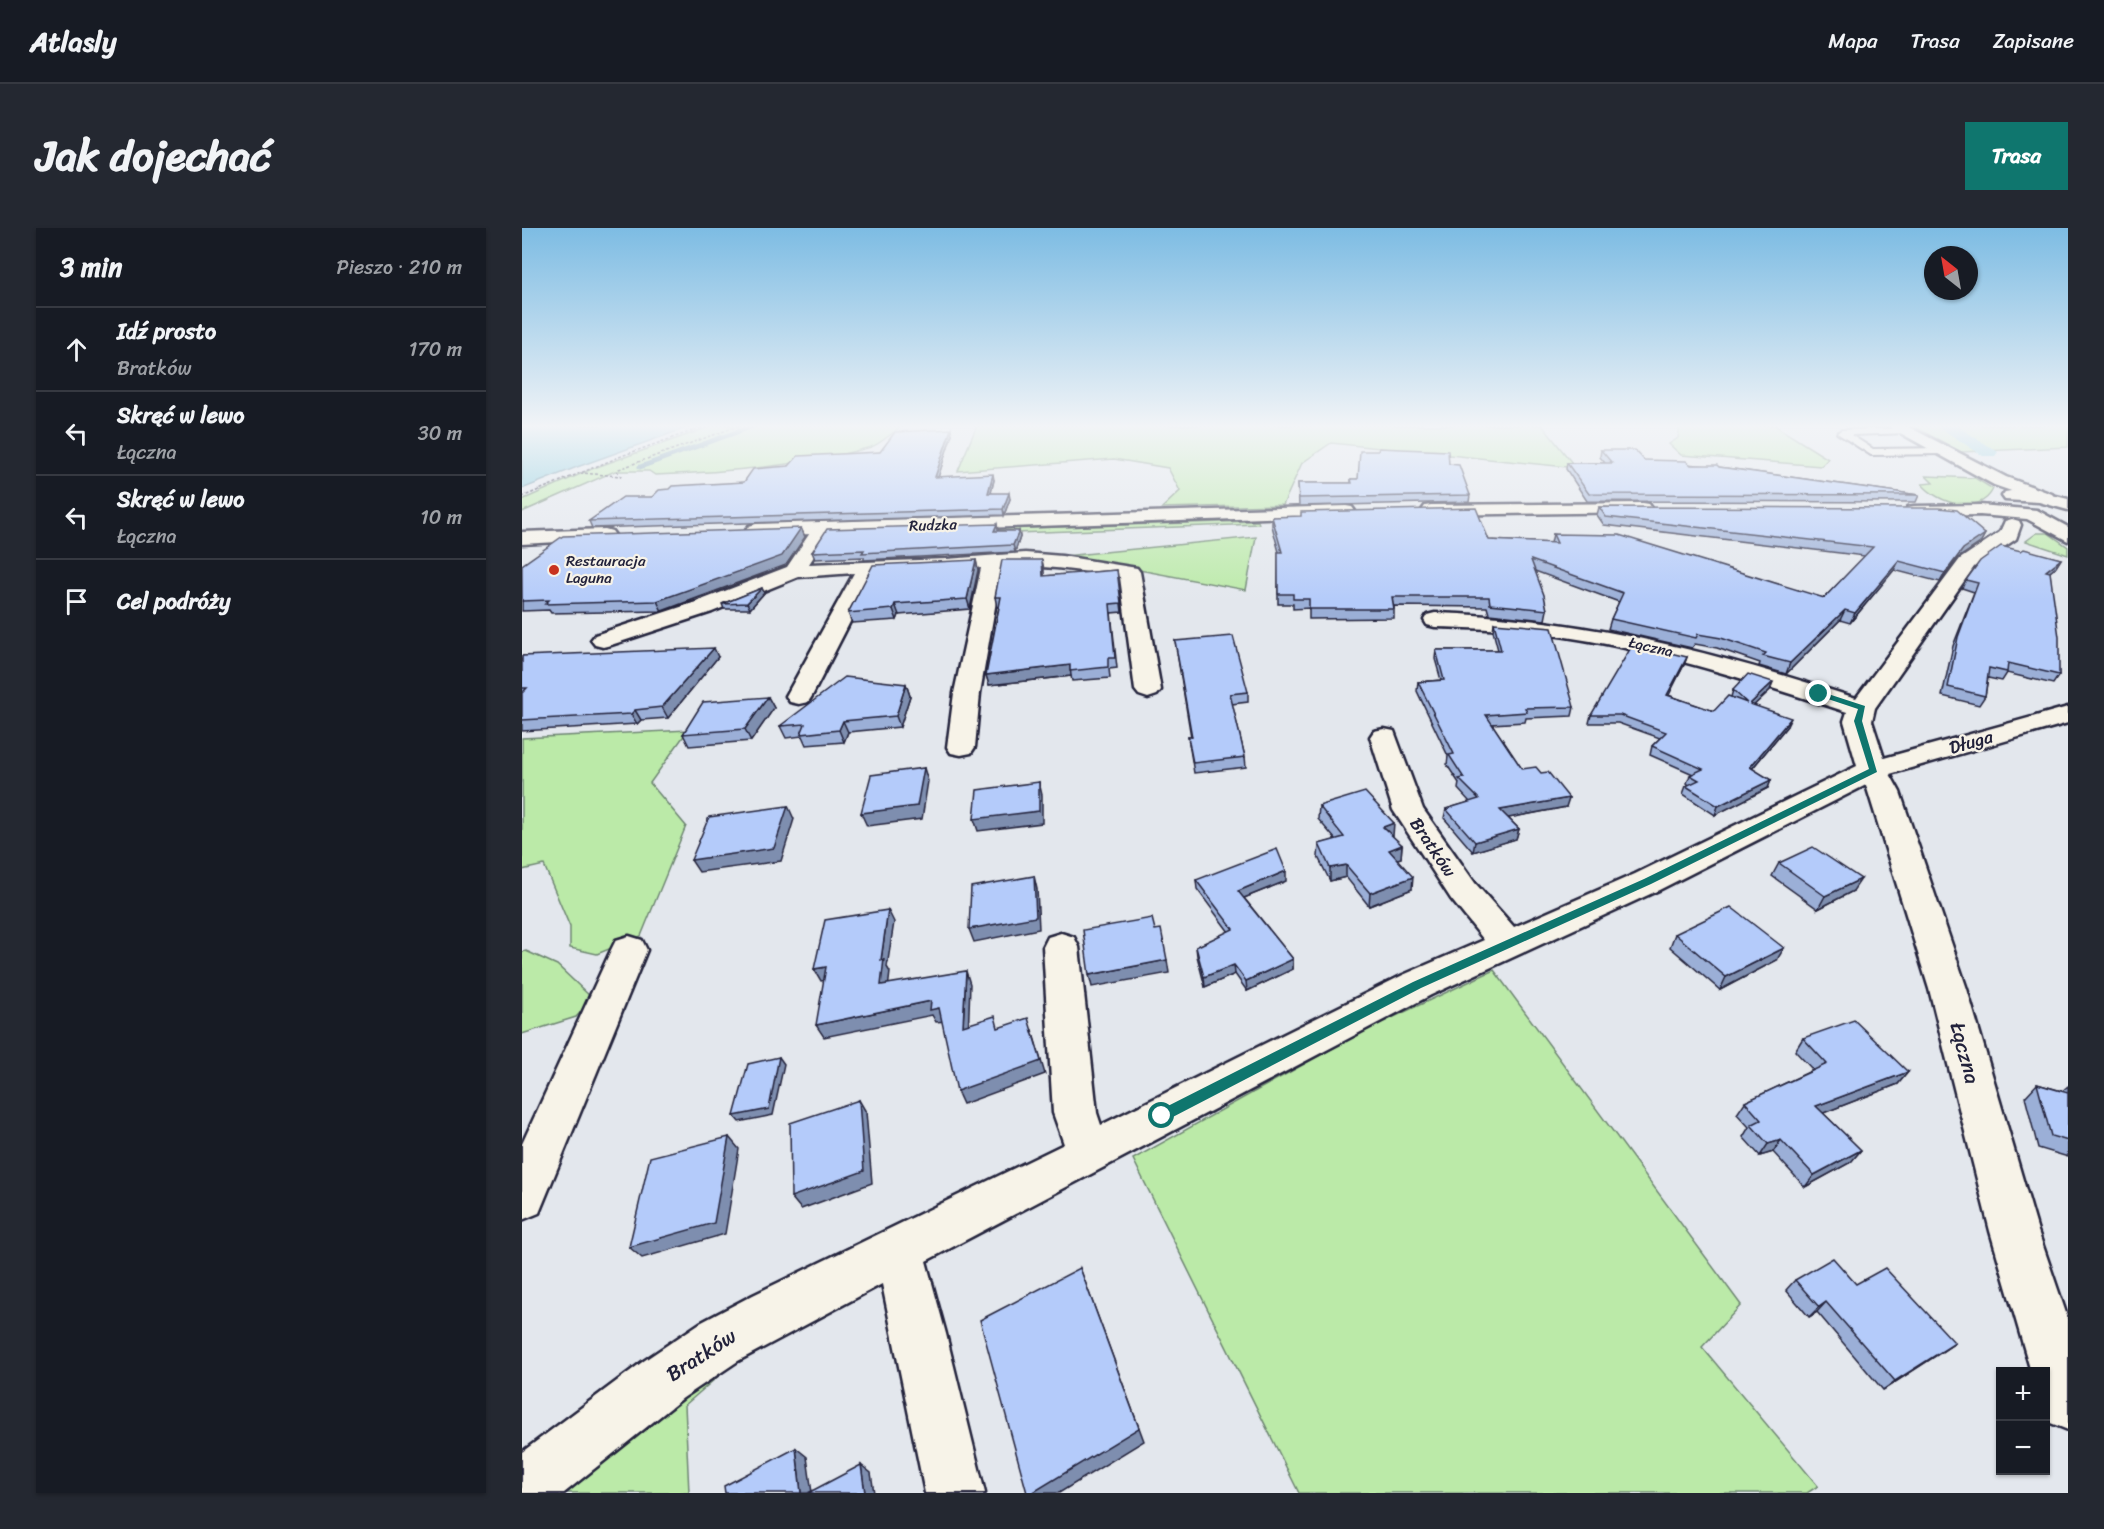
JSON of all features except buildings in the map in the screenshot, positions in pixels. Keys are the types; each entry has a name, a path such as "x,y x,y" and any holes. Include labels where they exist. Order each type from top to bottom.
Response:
{"street":[{"path":"1862,708 1967,563 2009,535 2007,509 2001,484"},
{"path":"2007,484 2064,509"},
{"path":"2007,509 2024,495 2064,509"},
{"path":"1408,510 1662,508"},
{"path":"2007,509 2068,535"},
{"path":"1894,510 2064,509"},
{"name":"Rudzka","path":"740,531 1364,511"},
{"path":"794,571 823,528"},
{"path":"522,538 621,535"},
{"path":"603,640 704,607 794,571 1048,560 1130,572 1146,664 1148,690"},
{"path":"961,747 968,693 993,561"},
{"path":"799,696 867,568"},
{"name":"Łączna","path":"1435,620 1511,622 1652,647 1744,671 1862,708 1858,721 1874,770 1885,792 1948,988 2014,1231 2068,1402"},
{"name":"Długa","path":"1874,770 2068,715"},
{"name":"Bratków","path":"1384,737 1408,810 1463,891 1507,943"},
{"name":"Bratków","path":"522,1489 664,1379 719,1342 833,1280 1417,985 1647,882 1874,770"},
{"path":"1061,947 1075,1113 1089,1152"},
{"path":"522,1197 629,950"},
{"path":"898,1249 920,1334 955,1493"}],"path":[{"path":"522,497 553,484"}],"green space":[{"path":"558,484 585,484 522,512 522,500"},
{"path":"1176,484 1292,484 1283,505 1162,508 1180,491"},
{"path":"1922,484 1985,484 1993,489 1987,498 1969,505 1948,501 1929,491"},
{"path":"1258,521 1259,524 989,534 989,529"},
{"path":"2037,533 2048,533 2068,547 2068,555 2026,541"},
{"path":"1256,537 1246,590 1064,556"},
{"path":"688,730 650,783 686,826 641,936 597,954 570,948 570,927 544,865 522,870 522,738"},
{"path":"526,951 557,965 593,999 576,1017 522,1034 522,952"},
{"path":"1494,970 1741,1305 1702,1347 1818,1486 1807,1493 1299,1493 1133,1159 1364,1031"},
{"path":"730,1366 685,1405 689,1493 547,1493 624,1428"}],"water":[{"path":"522,484 534,484 522,489"}],"place":[{"name":"Restauracja Laguna","path":"554,570"}],"route":[{"path":"1162,1116 1417,985 1647,882 1874,770 1858,721 1862,708 1819,694"}]}
